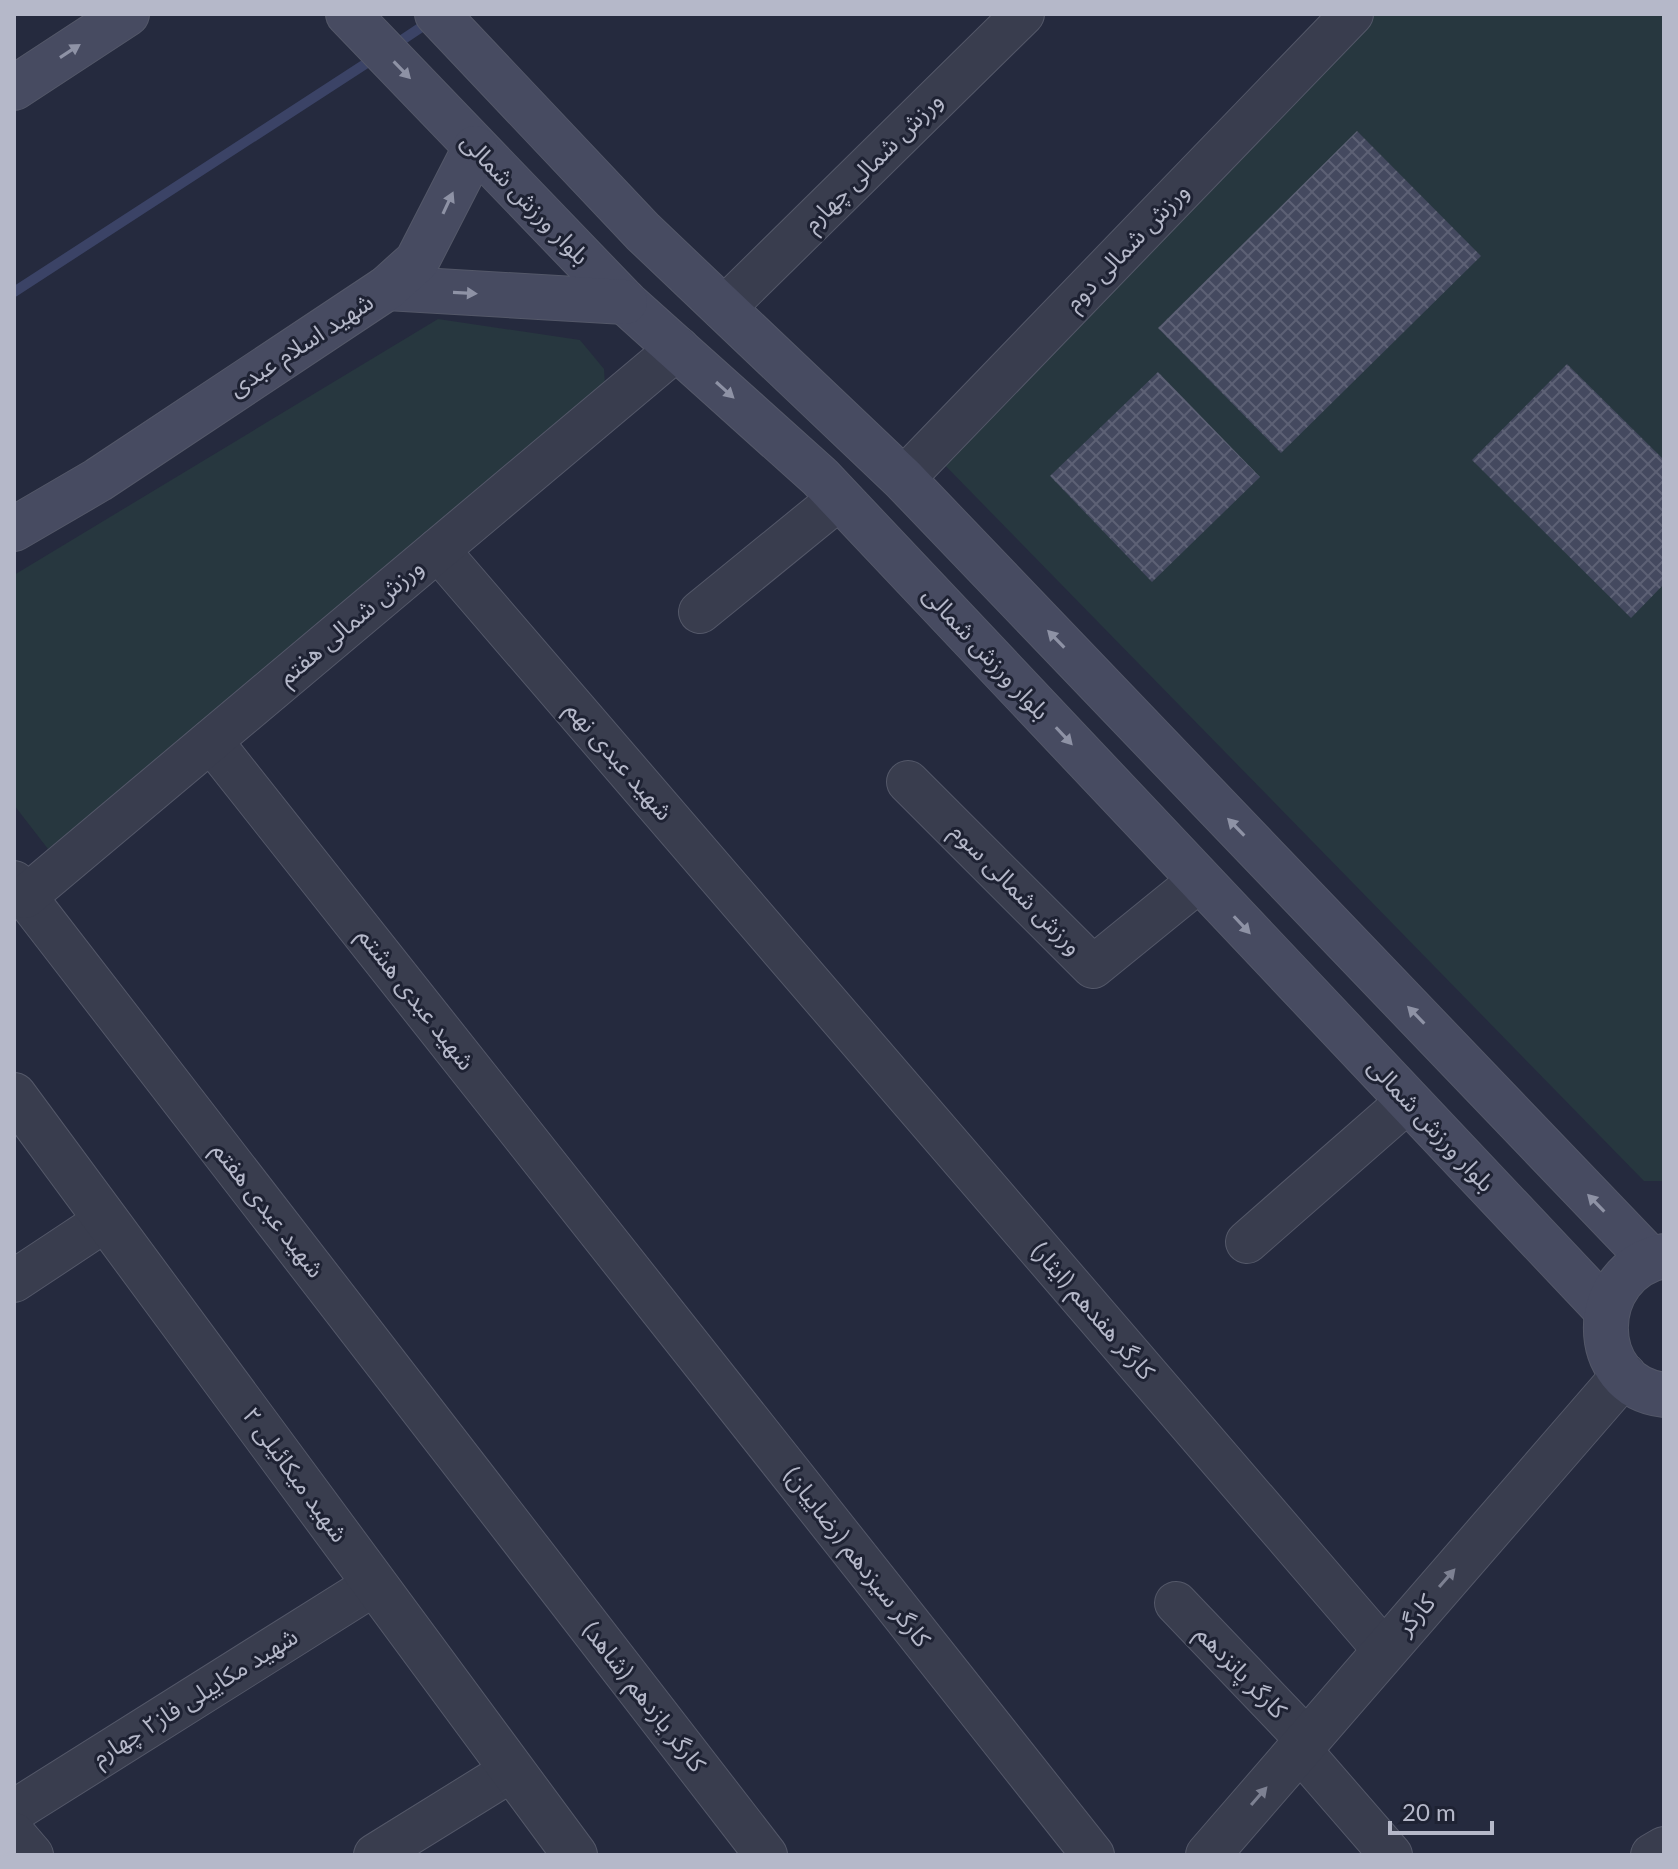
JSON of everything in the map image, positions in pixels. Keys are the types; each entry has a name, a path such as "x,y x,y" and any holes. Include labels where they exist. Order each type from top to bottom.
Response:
{"main road":[{"path":"14,88 127,14"},
{"name":"بلوار ورزش شمالی","path":"348,14 625,302 849,508 1606,1310"},
{"path":"437,14 643,232 903,479 1657,1258 1622,1280 1606,1310 1605,1334 1611,1356 1624,1375 1640,1387 1664,1395"},
{"path":"387,288 417,261 473,145"},
{"name":"شهید اسلام عبدی","path":"14,529 98,480 387,288 625,302"},
{"path":"849,508 903,479"}],"street":[{"name":"ورزش شمالی چهارم","path":"723,309 1023,14"},
{"name":"ورزش شمالی دوم","path":"903,479 1352,14"},
{"name":"ورزش شمالی هفتم","path":"20,890 211,741 678,348"},
{"path":"700,612 849,508"},
{"name":"شهید عبدی نهم","path":"438,550 801,972"},
{"name":"شهید عبدی هشتم","path":"211,741 621,1258"},
{"name":"ورزش شمالی سوم","path":"908,782 1093,967 1200,880"},
{"name":"شهید عبدی هفتم","path":"20,890 522,1538"},
{"name":"کارگر هفدهم (ایثار)","path":"801,972 1385,1651"},
{"name":"شهید میکائیلی ۲","path":"14,1095 575,1855"},
{"path":"1247,1242 1408,1101"},
{"path":"14,1281 106,1220"},
{"name":"کارگر سیزدهم (رضاییان)","path":"621,1258 1093,1855"},
{"name":"کارگر","path":"1208,1855 1624,1375"},
{"name":"کارگر یازدهم (شاهد)","path":"522,1538 766,1855"},
{"name":"شهید مکاییلی فاز۲ چهارم","path":"14,1811 375,1584"},
{"name":"کارگر پانزدهم","path":"1176,1603 1303,1745 1391,1855"},
{"path":"375,1855 512,1770"},
{"path":"14,1834 32,1855"},
{"path":"1652,1855 1664,1848"}],"shaded area":[{"path":"1376,14 1664,14 1664,1181 1644,1181 934,454"},
{"path":"438,319 580,340 604,369 606,402 48,849 14,805 14,575"}],"building":[{"path":"1357,131 1481,256 1281,453 1158,328"},
{"path":"1567,364 1664,460 1664,584 1631,618 1472,460"},
{"path":"1158,372 1260,477 1152,582 1050,476"}],"waterway":[{"path":"393,46 429,22"},
{"path":"14,292 376,57"}]}
